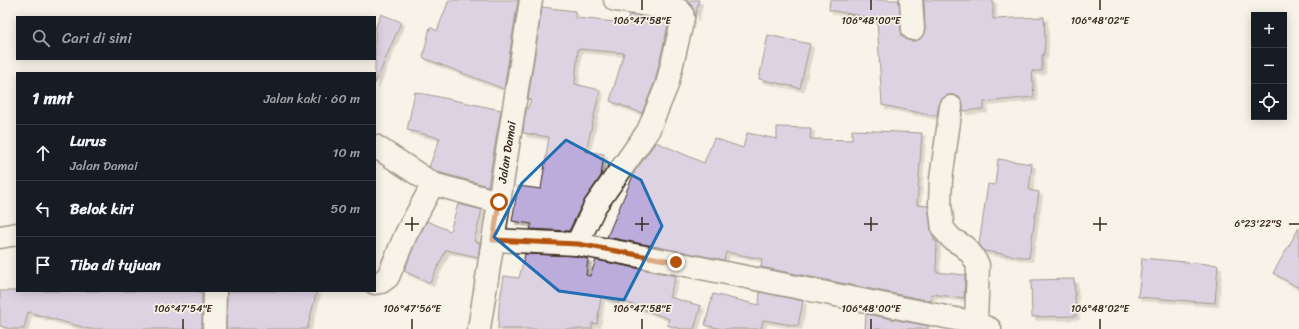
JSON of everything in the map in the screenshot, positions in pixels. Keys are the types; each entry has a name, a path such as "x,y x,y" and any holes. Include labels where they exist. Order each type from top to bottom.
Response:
{"street":[{"name":"Jalan Damai","path":"479,329 531,0"},
{"path":"578,244 595,206 648,131 667,85 683,18 682,13 679,10 615,0"},
{"path":"911,0 913,29"},
{"path":"493,240 578,244 676,262 983,326 978,265 965,247 952,239 943,229 940,204 941,179 950,107"},
{"path":"376,147 433,184 499,202"},
{"path":"376,283 381,282 388,277 406,234 433,184"},
{"path":"0,237 16,234"},
{"path":"214,329 215,292"}],"highlighted area":[{"path":"566,140 641,180 662,226 624,300 559,291 494,237 522,183"}],"building":[{"path":"449,0 518,0 504,89 423,57 430,27 437,31"},
{"path":"686,0 699,0 695,18 691,5"},
{"path":"830,0 899,0 902,36 907,40 913,41 920,39 924,34 924,0 993,0 993,19 1044,17 1045,39 1044,55 1042,55 1042,71 1032,71 1034,97 984,102 984,109 963,111 963,103 959,97 947,95 941,100 937,115 930,115 882,105 877,19 829,10"},
{"path":"542,7 575,11 575,18 627,23 629,15 669,21 655,81 642,113 610,101 624,53 578,49 575,84 600,90 586,151 604,154 601,176 584,201 569,231 530,229 532,224 512,221 518,186 541,189 549,137 523,133 525,115 531,100 528,99"},
{"path":"381,14 401,22 376,82 375,60 376,26"},
{"path":"768,35 810,44 800,88 759,79"},
{"path":"415,92 501,110 488,186 438,172 429,167 440,138 407,130"},
{"path":"777,127 811,128 810,139 852,140 852,130 922,133 917,205 928,206 931,230 934,241 937,241 936,272 965,275 964,298 931,294 931,301 761,267 762,259 726,252 724,260 607,237 635,171 656,142 704,163 714,138 743,148 747,133 777,139"},
{"path":"998,159 1032,164 1029,190 1039,192 1029,258 984,251 979,244 988,184 995,185"},
{"path":"458,204 482,210 474,241 480,243 478,257 446,250 430,283 404,271 417,239 427,221 450,231"},
{"path":"1299,228 1299,288 1273,273"},
{"path":"525,254 576,256 588,259 586,275 590,276 596,260 676,276 669,297 701,306 694,329 682,329 667,325 669,319 620,300 619,303 601,297 597,324 592,323 592,329 498,329 499,306 504,276 519,278"},
{"path":"1142,258 1218,265 1215,303 1138,297"},
{"path":"1074,279 1076,316 1032,317 1031,280"},
{"path":"0,291 202,293 202,329 89,329 28,312 24,329 11,329 0,326"},
{"path":"227,292 317,292 307,329 226,329"},
{"path":"760,292 803,301 798,326 763,320 761,329 722,329 705,325 713,294 759,305"},
{"path":"866,314 928,326 928,329 865,329"}],"route":[{"path":"499,202 493,240 578,244 676,262"}]}
